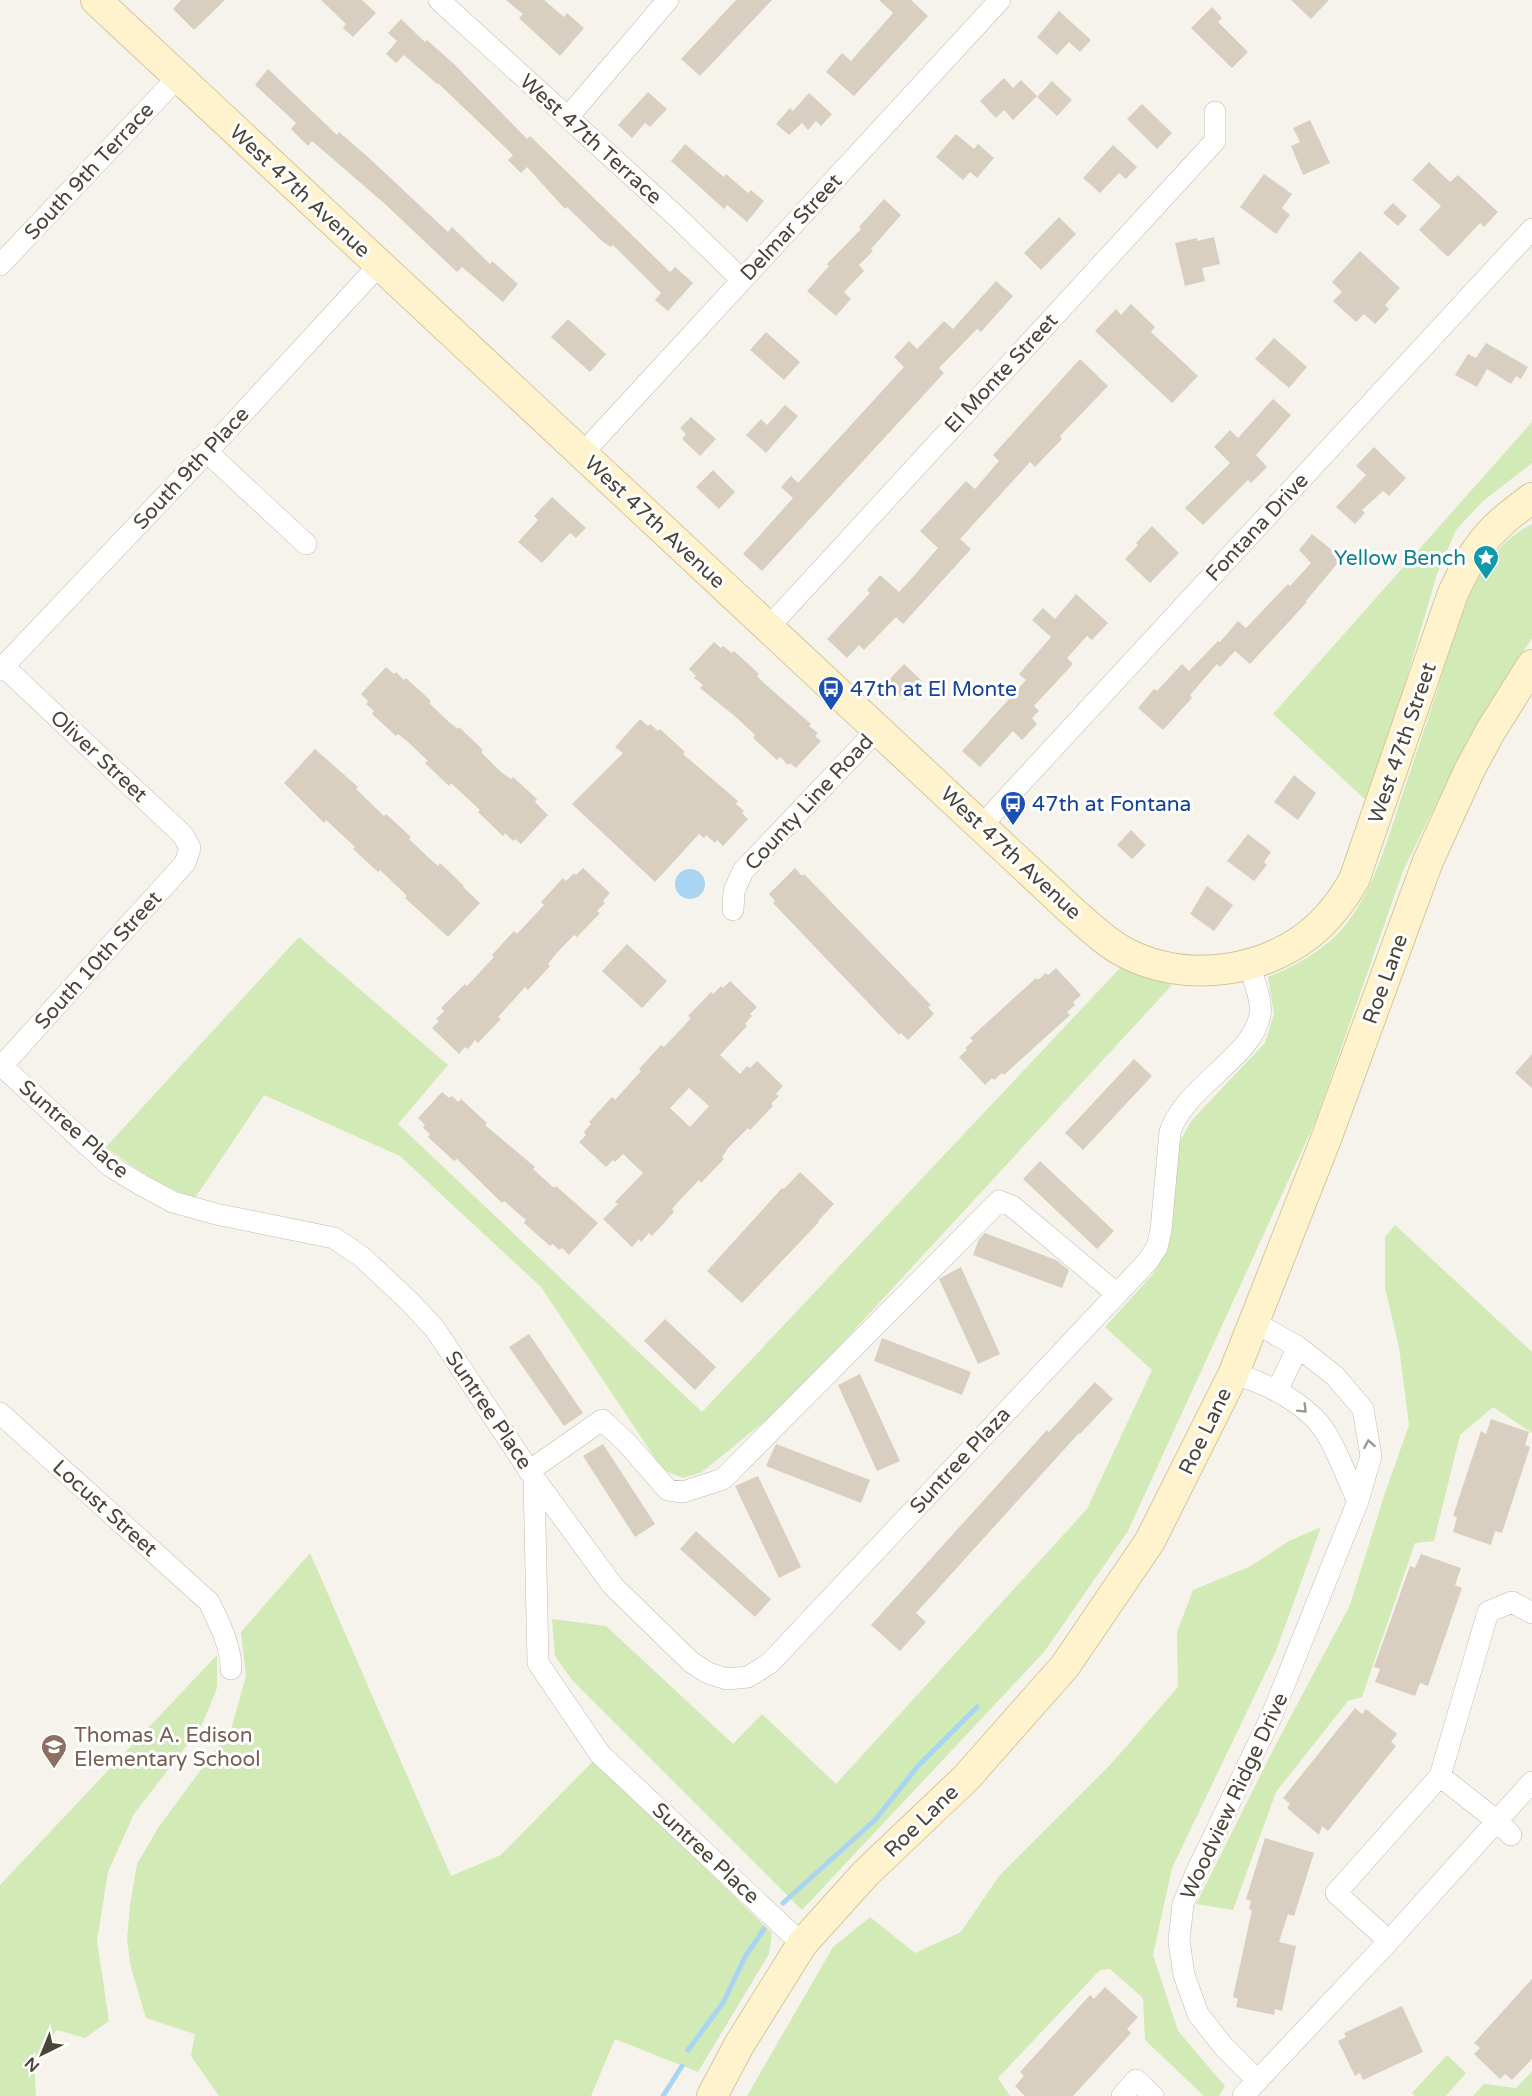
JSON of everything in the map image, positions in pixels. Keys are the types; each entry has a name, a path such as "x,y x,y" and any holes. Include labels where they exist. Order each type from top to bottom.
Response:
{"street":[{"name":"West 47th Avenue","path":"96,0 1100,935 1124,952 1175,969 1200,972 1249,965"},
{"name":"West 47th Terrace","path":"439,0 741,279"},
{"path":"568,117 668,0"},
{"name":"Delmar Street","path":"582,454 1000,0"},
{"name":"South 9th Terrace","path":"0,265 178,77"},
{"name":"El Monte Street","path":"768,628 1215,141 1215,112"},
{"name":"Fontana Drive","path":"981,825 1532,229"},
{"name":"South 9th Place","path":"2,668 207,452 379,265"},
{"path":"207,452 306,544"},
{"name":"West 47th Street","path":"1249,965 1276,955 1302,939 1320,925 1346,894 1354,880 1452,593 1480,544 1532,498"},
{"name":"Roe Lane","path":"712,2096 739,2045 802,1944 867,1873 966,1778 1065,1666 1150,1541 1233,1375 1326,1139 1428,861 1490,732 1532,665"},
{"name":"Oliver Street","path":"2,668 183,835 190,848"},
{"name":"County Line Road","path":"733,910 734,891 743,871 878,729"},
{"name":"South 10th Street","path":"1,1067 185,863 190,848"},
{"name":"Suntree Plaza","path":"532,1474 613,1586 691,1662 708,1673 727,1678 748,1677 770,1663 1148,1261 1157,1247 1161,1230 1170,1132 1175,1117 1242,1047 1253,1032 1261,1014 1249,965"},
{"name":"Suntree Place","path":"1,1067 110,1166 153,1192 174,1202 216,1214 334,1238 362,1257 435,1329 532,1474 538,1663 600,1754 802,1944"},
{"path":"532,1474 602,1420 626,1442 668,1490 683,1492 723,1479 999,1201 1012,1206 1117,1294"},
{"name":"Woodview Ridge Drive","path":"1254,1322 1298,1347 1335,1376 1363,1409 1371,1456 1358,1501 1272,1715 1183,1904 1179,1941 1184,1975 1198,2014 1224,2047 1257,2080"},
{"path":"1277,1392 1298,1347"},
{"path":"1233,1375 1246,1377 1293,1399 1325,1431 1358,1501"},
{"name":"Locust Street","path":"0,1413 209,1602 224,1634 231,1659 231,1669"},
{"path":"1389,1941 1336,1893 1440,1776 1488,1612 1512,1602 1532,1613"},
{"path":"1440,1776 1504,1828"},
{"path":"1243,2096 1389,1941 1504,1828 1532,1782"},
{"path":"1122,2096 1136,2080 1153,2096"}],"green space":[{"path":"1532,422 1532,463 1483,501 1456,530 1437,574 1370,804 1273,714"},
{"path":"1532,524 1532,638 1469,737 1403,871 1316,1120 1128,1531 1044,1652 802,1910 572,1680 555,1656 552,1619 606,1626 733,1744 762,1714 836,1784 1087,1509 1152,1370 1105,1327 1152,1275 1168,1249 1180,1141 1192,1120 1265,1043 1274,1014 1268,977 1301,962 1323,947 1357,909 1385,848 1467,602 1486,565 1499,549 1514,535"},
{"path":"299,937 448,1065 398,1124 702,1412 1121,967 1172,985 786,1404 702,1472 683,1478 663,1470 541,1287 400,1156 264,1095 195,1198 148,1176 106,1147"},
{"path":"1395,1225 1532,1352 1532,1433 1493,1407 1460,1435 1434,1541 1415,1543 1362,1697 1348,1701 1276,1792 1233,1910 1196,1904 1273,1750 1350,1605 1409,1425 1399,1347 1385,1288 1385,1237"},
{"path":"1321,1527 1276,1651 1172,1868 1153,1955 1178,2031 1225,2086 1219,2096 1204,2096 1145,2040 1143,1998 1110,1969 1100,1970 998,2078 1010,2096 747,2096 833,1947 870,1917 915,1953 961,1932 999,1876 1111,1764 1178,1687 1177,1632 1193,1590 1251,1566 1289,1541"},
{"path":"310,1553 451,1876 501,1855 594,1760 772,1933 769,1954 698,2072 615,2039 591,2096 219,2096 191,2056 195,2034 146,2018 131,1968 127,1940 137,1864 158,1828 231,1729 246,1676 241,1632"},
{"path":"217,1655 217,1688 201,1727 134,1814 108,1872 97,1941 109,2021 85,2038 57,2030 34,2059 36,2096 0,2096 0,1885"},
{"path":"1447,2055 1466,2073 1446,2096 1415,2096 1412,2093"},
{"path":"1532,2071 1532,2096 1473,2096 1484,2084 1516,2088"}],"water":[{"path":"690,869 700,874 705,884 700,894 690,899 680,894 675,884 680,874"}],"building":[{"path":"181,0 225,0 194,30 173,9"},
{"path":"321,0 362,0 376,13 353,37 343,28 346,24"},
{"path":"506,0 544,0 564,17 567,13 584,28 560,56 519,18 523,14"},
{"path":"736,0 772,0 700,76 681,59"},
{"path":"879,0 911,0 928,16 854,96 826,72 842,53 851,61 893,13"},
{"path":"1291,0 1329,0 1311,19"},
{"path":"1212,7 1222,18 1218,22 1248,52 1232,68 1191,28"},
{"path":"1059,11 1091,40 1080,52 1069,42 1057,55 1037,37"},
{"path":"401,19 425,42 427,40 454,64 527,139 530,136 670,272 675,267 693,283 668,311 655,300 661,293 613,245 611,247 603,242 567,207 565,209 527,167 521,173 508,160 513,155 438,83 404,55 396,63 386,54 397,41 388,33"},
{"path":"268,69 337,135 339,132 368,157 448,232 452,227 490,264 492,261 518,284 503,302 462,267 457,272 385,204 312,141 308,146 291,129 296,123 255,85"},
{"path":"1004,78 1013,88 1021,80 1037,96 1013,120 1004,110 996,118 980,101"},
{"path":"1052,81 1072,100 1057,116 1037,97"},
{"path":"648,92 667,109 650,127 645,123 632,138 618,125"},
{"path":"809,93 832,114 821,126 816,121 808,130 802,123 789,135 776,124 790,108 793,111"},
{"path":"1142,104 1172,133 1157,149 1127,119"},
{"path":"1310,120 1330,163 1303,175 1291,146 1300,142 1293,128"},
{"path":"956,134 974,149 978,144 994,158 977,178 970,172 963,180 936,157"},
{"path":"685,144 724,177 726,174 748,193 751,190 764,201 747,222 727,205 724,209 671,161"},
{"path":"1113,145 1137,167 1126,179 1119,173 1100,193 1083,178"},
{"path":"1429,162 1450,182 1458,175 1498,212 1484,227 1480,223 1448,257 1419,230 1441,206 1412,180"},
{"path":"1264,174 1292,194 1282,208 1290,215 1276,234 1240,207"},
{"path":"884,199 901,215 859,265 864,271 844,292 851,299 836,316 807,291 829,266 827,264 861,229 859,227"},
{"path":"1393,203 1407,216 1398,226 1383,213"},
{"path":"1059,217 1076,234 1041,270 1024,253"},
{"path":"1214,237 1220,264 1202,268 1205,281 1185,286 1175,243"},
{"path":"1360,251 1400,288 1385,305 1389,309 1375,324 1364,314 1356,322 1333,301 1342,292 1332,282"},
{"path":"996,281 1013,296 981,332 977,329 939,368 944,373 762,571 743,554 793,498 781,487 791,476 798,483 904,367 894,357 909,341 917,349 944,321 953,329"},
{"path":"1131,304 1155,327 1151,332 1198,376 1172,403 1095,331 1116,309 1121,315"},
{"path":"568,319 606,354 590,372 551,337"},
{"path":"766,332 800,362 784,380 750,350"},
{"path":"1274,338 1307,367 1289,388 1255,359"},
{"path":"1486,343 1528,367 1521,379 1516,376 1511,384 1487,369 1477,387 1455,375 1468,354 1476,358"},
{"path":"1080,359 1108,386 1060,436 1062,439 1035,467 1030,462 960,539 971,549 903,624 896,617 864,650 859,645 847,658 827,639 870,593 867,590 880,575 899,592 912,578 938,548 920,531 966,481 975,489 999,461 993,455"},
{"path":"1273,399 1291,415 1256,455 1267,467 1251,483 1248,480 1203,525 1185,508 1230,463 1214,447 1230,430 1238,438"},
{"path":"785,405 798,416 766,453 746,435 761,419 767,425"},
{"path":"691,417 716,439 700,456 682,439 686,434 680,428"},
{"path":"1374,447 1406,478 1389,496 1383,491 1362,510 1365,513 1355,524 1336,507 1366,475 1356,466"},
{"path":"713,470 735,492 719,509 696,487"},
{"path":"552,497 586,528 576,538 570,533 542,563 518,542 538,520 534,516"},
{"path":"1152,526 1179,553 1150,583 1125,559"},
{"path":"1312,534 1342,558 1307,602 1250,664 1235,651 1220,667 1217,664 1190,695 1192,698 1163,730 1138,708 1154,689 1157,691 1182,664 1189,671 1218,641 1220,642 1238,621 1246,628 1288,584 1290,586 1311,563 1299,550"},
{"path":"1076,594 1108,623 1092,640 1087,636 1067,658 1073,664 1034,706 1039,711 1032,718 1037,724 1022,740 1013,731 980,767 962,751 1026,680 1019,674 1051,637 1032,620 1043,608 1055,619"},
{"path":"714,642 732,653 734,651 759,674 757,676 765,684 811,724 809,726 818,733 815,736 821,741 796,768 790,763 788,765 780,757 777,760 753,738 755,735 737,718 700,688 703,685 694,678 696,676 689,669"},
{"path":"904,664 922,681 905,700 886,683"},
{"path":"386,667 394,674 396,672 404,680 406,678 431,701 429,703 449,722 458,729 459,727 483,750 481,752 501,772 511,779 513,777 537,799 535,802 548,815 521,844 515,839 513,841 505,833 503,836 478,812 480,810 451,783 449,786 425,763 428,761 407,741 398,734 396,736 372,714 374,711 366,704 368,701 361,694"},
{"path":"640,719 658,731 660,729 685,752 683,754 738,801 736,804 744,811 742,813 748,819 723,846 717,840 715,843 706,835 704,838 699,834 655,882 572,804 623,753 615,747"},
{"path":"315,749 358,787 356,789 384,816 386,814 411,837 409,839 429,858 438,866 440,863 480,903 448,937 405,898 407,896 380,870 378,872 353,849 355,847 326,820 324,823 284,783"},
{"path":"1294,775 1316,793 1298,820 1274,802"},
{"path":"1131,830 1146,845 1132,859 1117,845"},
{"path":"1248,834 1271,852 1264,862 1267,865 1254,881 1227,861"},
{"path":"583,868 610,893 603,901 605,903 597,911 600,913 577,937 574,935 555,955 548,964 550,966 528,990 525,987 498,1017 501,1019 478,1043 475,1040 468,1049 465,1047 459,1054 432,1028 439,1021 436,1019 444,1011 441,1008 465,984 467,986 514,931 517,934 544,905 541,902 563,878 566,881"},
{"path":"795,868 802,876 804,874 931,1005 928,1007 934,1014 908,1040 901,1033 899,1035 773,903 775,901 769,894"},
{"path":"1207,886 1233,905 1214,931 1190,914"},
{"path":"627,944 667,981 642,1008 602,971"},
{"path":"1056,968 1081,995 1067,1012 1070,1015 1004,1075 1002,1073 994,1080 992,1078 985,1085 959,1057 973,1041 970,1038 1036,978 1038,980 1046,973 1048,975"},
{"path":"730,981 757,1007 750,1014 752,1016 745,1024 747,1026 720,1055 740,1074 747,1066 750,1068 757,1061 783,1086 776,1094 779,1096 771,1104 773,1106 750,1130 748,1128 728,1148 722,1157 724,1159 701,1183 699,1180 679,1201 672,1209 674,1212 652,1236 649,1233 641,1242 639,1239 632,1247 603,1219 618,1204 615,1202 643,1173 623,1154 606,1167 579,1142 586,1135 584,1132 591,1124 589,1122 612,1097 615,1100 641,1071 639,1069 661,1045 664,1047 683,1027 691,1018 688,1016 711,992 713,994 721,986 723,988","holes":["689,1088 709,1106 690,1127 670,1108"]},
{"path":"1532,1054 1532,1088 1515,1073"},
{"path":"1134,1059 1152,1076 1083,1150 1065,1133"},
{"path":"442,1092 449,1098 452,1096 458,1102 461,1099 487,1123 485,1125 535,1167 533,1169 598,1223 569,1255 562,1248 559,1250 553,1244 550,1246 524,1223 526,1220 504,1201 502,1203 457,1159 454,1161 428,1137 430,1134 423,1128 425,1125 418,1118"},
{"path":"1040,1161 1114,1231 1097,1249 1023,1179"},
{"path":"800,1172 834,1204 742,1303 707,1271 782,1188 784,1189"},
{"path":"985,1233 1056,1260 1069,1270 1062,1288 973,1255 979,1239"},
{"path":"961,1267 1000,1354 978,1364 939,1279"},
{"path":"665,1319 716,1367 695,1390 644,1341"},
{"path":"529,1334 583,1413 564,1426 509,1347"},
{"path":"882,1338 971,1372 962,1395 874,1361"},
{"path":"860,1374 900,1461 877,1471 838,1385"},
{"path":"1095,1382 1113,1399 1079,1433 916,1613 926,1622 900,1651 871,1625 1047,1430 1049,1432"},
{"path":"1491,1419 1529,1432 1525,1445 1530,1447 1502,1533 1495,1531 1491,1545 1453,1532 1457,1517 1453,1516 1481,1431 1486,1434"},
{"path":"603,1444 655,1524 635,1537 583,1456"},
{"path":"776,1444 870,1480 861,1503 766,1466"},
{"path":"758,1476 801,1567 779,1578 735,1486"},
{"path":"696,1531 771,1599 755,1617 680,1549"},
{"path":"1421,1554 1461,1568 1455,1585 1462,1588 1428,1686 1420,1683 1415,1696 1375,1682 1380,1669 1374,1667 1410,1566 1415,1568"},
{"path":"1355,1708 1362,1714 1366,1709 1397,1734 1391,1742 1396,1746 1328,1831 1322,1826 1319,1835 1287,1808 1290,1804 1283,1798"},
{"path":"1265,1838 1314,1853 1294,1916 1288,1914 1279,1942 1296,1946 1282,2011 1275,2009 1274,2015 1236,2007 1238,1999 1233,1997 1252,1910 1249,1909 1251,1901 1246,1899"},
{"path":"1532,1979 1532,2059 1512,2080 1505,2074 1500,2079 1474,2054 1480,2048 1474,2043"},
{"path":"1105,1987 1138,2017 1127,2029 1131,2033 1073,2096 1025,2096 1015,2086 1024,2076 1020,2072 1090,1995 1094,1999"},
{"path":"1402,2006 1423,2052 1363,2080 1360,2073 1355,2076 1338,2041 1346,2037 1344,2033"}],"waterway":[{"path":"783,1903 875,1820 918,1766 977,1707"},
{"path":"688,2050 723,2003 745,1957 764,1929"},
{"path":"663,2096 682,2066"}],"place":[{"name":"Yellow Bench","path":"1486,581"},
{"name":"47th at El Monte","path":"831,712"},
{"name":"47th at Fontana","path":"1013,827"},
{"name":"Thomas A. Edison Elementary School","path":"54,1770"}]}
